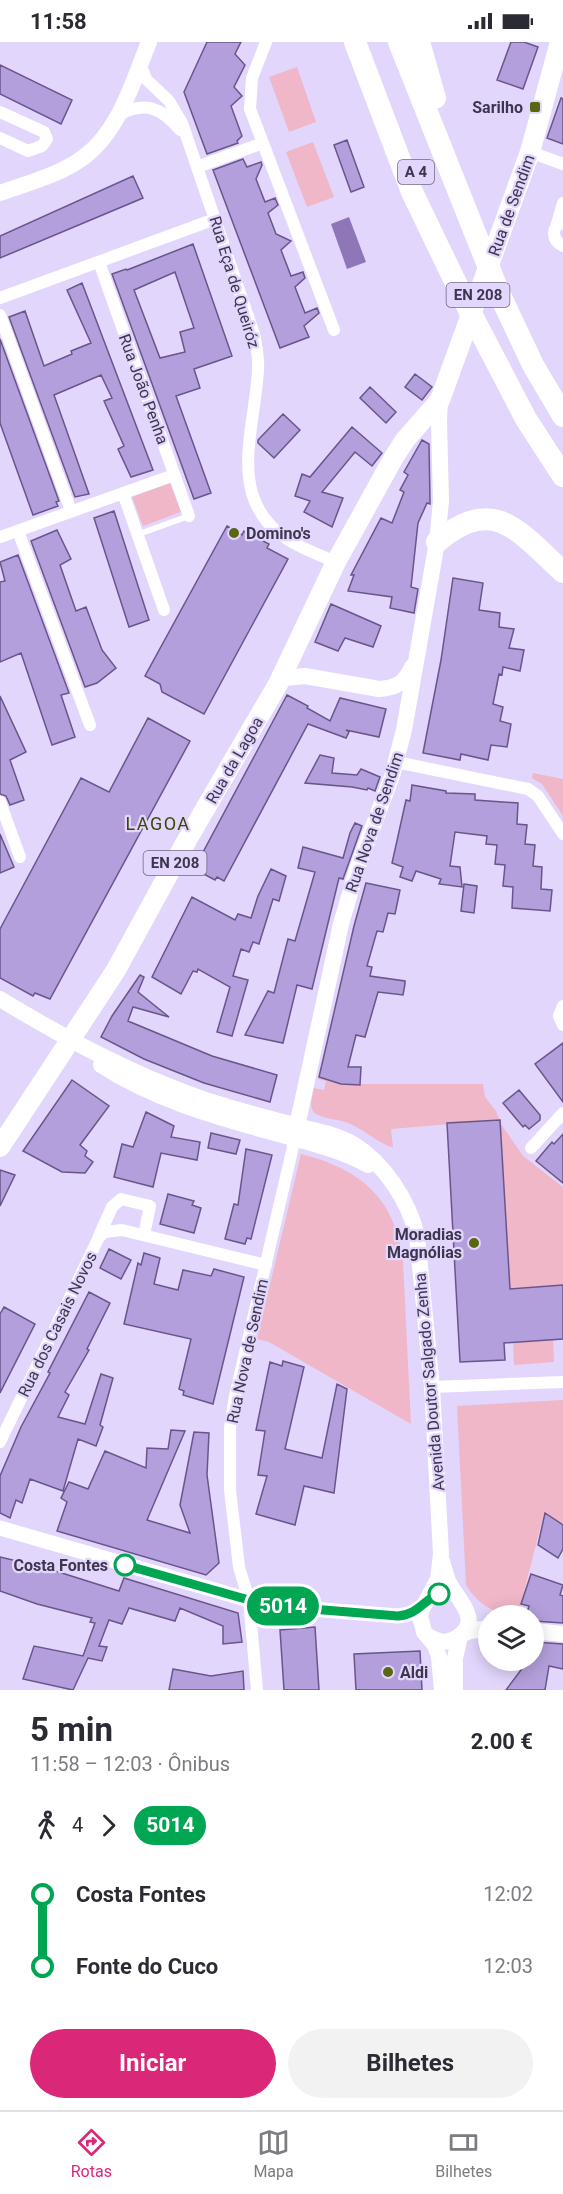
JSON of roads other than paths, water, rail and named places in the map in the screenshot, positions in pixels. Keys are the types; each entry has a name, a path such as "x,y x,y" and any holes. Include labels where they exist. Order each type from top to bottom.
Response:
{"highway":[{"path":"355,42 412,192 465,302"},
{"name":"A 4","path":"370,42 465,302 526,418 563,476"},
{"name":"A 4","path":"399,42 514,326 533,365 563,416"},
{"path":"419,42 472,227"},
{"path":"437,542 460,524 475,519 489,518 509,526 563,572"}],"main road":[{"path":"0,194 55,173 84,157 110,130 149,42"},
{"name":"Rua de Sendim","path":"441,397 530,152 560,42"},
{"name":"Rua da Lagoa","path":"0,1147 116,970 187,840 278,684 336,562 394,457 441,397"},
{"name":"Rua Nova de Sendim","path":"296,1132 341,924 358,866 384,801 404,730 437,542 441,501 441,397"},
{"path":"415,429 423,429 433,434 440,444"},
{"path":"379,689 394,687 404,682 412,667 418,646"},
{"path":"297,647 295,654 301,664 321,678"},
{"path":"278,684 294,675 379,689 398,697 403,704 404,730"},
{"name":"Avenida Doutor Salgado Zenha","path":"0,999 70,1041 175,1089 296,1132 348,1142 368,1155 390,1181 409,1211 417,1236 432,1387 441,1554 438,1579 420,1616 439,1657 442,1690"},
{"name":"Avenida Doutor Salgado Zenha","path":"441,1554 446,1575 464,1604"},
{"path":"425,1603 432,1597 447,1593 478,1614"},
{"path":"455,1690 455,1658 461,1636 468,1623 464,1604"},
{"path":"427,1634 445,1642 478,1630"},
{"path":"544,1632 563,1634"}],"street":[{"path":"266,42 252,78 250,109 334,330"},
{"name":"Rua Eça de Queiróz","path":"140,63 146,79 169,100 188,140 255,337 258,367 249,429 248,466 251,495 262,517 281,535 336,562"},
{"name":"Rua Eça de Queiróz","path":"118,115 132,108 143,106 154,109 167,116 188,140"},
{"path":"0,112 44,132 47,139 42,146 28,152 0,138"},
{"path":"197,167 263,143"},
{"path":"530,152 563,164"},
{"path":"563,203 555,239 563,246"},
{"path":"0,298 215,219"},
{"name":"Rua João Penha","path":"99,262 189,516"},
{"path":"0,315 71,511"},
{"path":"0,537 174,475"},
{"path":"123,493 164,610"},
{"path":"18,531 90,725"},
{"path":"396,762 528,789 538,796 563,834"},
{"path":"0,802 20,857"},
{"path":"563,1006 559,1016 563,1025"},
{"path":"531,1148 563,1113"},
{"name":"Rua Nova de Sendim","path":"257,1690 249,1600 239,1568 230,1490 230,1428 235,1396 296,1132"},
{"name":"Rua dos Casais Novos","path":"0,1442 112,1207 121,1199 150,1206 144,1235"},
{"name":"Rua dos Casais Novos","path":"99,1237 113,1230 144,1235 266,1265"},
{"path":"432,1387 563,1382"},
{"path":"0,1528 274,1606 388,1615 412,1613 425,1603"},
{"path":"388,1615 408,1620 427,1634"}],"lane":[{"path":"139,534 189,516"}],"place":[{"name":"Sarilho","path":"535,107"},
{"name":"Domino's","path":"234,533"},
{"name":"Moradias Magnólias","path":"474,1243"},
{"name":"Costa Fontes","path":"125,1565"},
{"name":"Aldi","path":"388,1672"}],"district":[{"name":"LAGOA","path":"158,824"}]}
